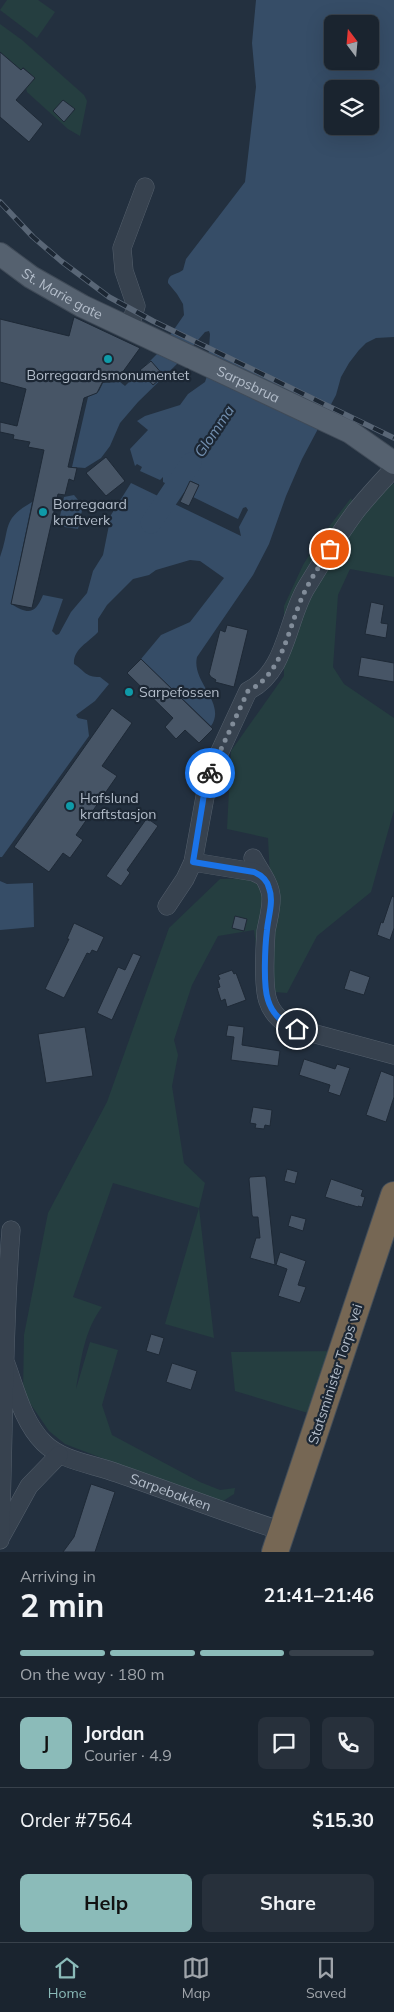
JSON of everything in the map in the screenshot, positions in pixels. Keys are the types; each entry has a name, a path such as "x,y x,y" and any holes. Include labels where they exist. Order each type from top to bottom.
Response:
{"highway":[{"name":"Statsminister Torps vei","path":"279,1541 394,1195"}],"main road":[{"name":"St. Marie gate","path":"0,254 37,281 97,313 137,331"},
{"name":"Sarpsbrua","path":"137,331 350,432 394,463"}],"street":[{"path":"137,331 132,320 136,306 124,271 122,248 145,187"},
{"path":"167,906 185,880 193,862 205,788 216,757 224,745 248,691 260,685 279,660 295,612 305,590 330,549 356,511 394,468"},
{"path":"253,858 269,886 271,898 266,932 266,981 268,1001 279,1018 284,1024 297,1029 394,1055"},
{"path":"193,862 254,872 262,876"},
{"path":"0,1539 6,1364 5,1305 11,1230"},
{"name":"Sarpebakken","path":"6,1364 28,1422 43,1442 59,1455 103,1468 235,1516 279,1541"},
{"path":"0,1539 28,1486 59,1455"}],"green space":[{"path":"7,0 38,0 55,12 37,38 0,10"},
{"path":"0,24 22,40 84,95 87,101 80,136 68,129 27,92 26,88 35,78 23,67 21,70 0,52"},
{"path":"388,483 394,484 394,577 350,569 338,595 333,667 344,684 394,718 394,810 371,892 317,936 287,993 262,991 254,930 218,936 192,985 174,1040 178,1055 172,1086 184,1163 205,1183 199,1208 113,1183 73,1297 102,1307 87,1336 76,1389 90,1342 118,1350 102,1405 112,1435 200,1482 220,1490 235,1488 234,1494 220,1503 65,1444 49,1431 23,1393 24,1335 48,1213 107,1102 169,928 220,879 270,878 268,838 227,829 231,751 284,676 284,606 303,565 318,541 351,498 359,516"},
{"path":"199,1208 214,1338 165,1324"},
{"path":"343,1351 321,1417 235,1391 231,1352"}],"water":[{"path":"256,0 394,0 394,337 376,338 366,343 349,363 341,377 336,395 302,459 286,496 269,544 253,575 197,657 199,675 215,709 215,717 211,726 141,659 161,635 190,622 224,578 200,561 190,560 133,579 107,605 98,619 98,632 82,646 74,659 74,664 86,673 91,676 100,677 109,684 95,701 76,715 78,718 87,720 89,736 2,857 0,857 0,557 11,519 22,508 32,502 11,604 22,610 31,611 37,606 43,595 63,599 52,631 56,635 59,634 71,612 87,593 93,571 103,555 111,515 131,483 241,536 239,527 248,510 246,507 243,508 238,519 193,497 199,485 191,481 185,493 163,482 163,477 160,480 140,471 142,467 137,464 135,466 130,449 148,430 137,421 145,416 180,405 188,394 205,382 207,376 209,331 205,332 120,423 110,446 101,458 85,468 72,467 88,397 99,391 103,383 120,382 125,386 157,354 184,315 183,304 168,283 168,280 183,270 186,259 245,182 256,87 252,43"},
{"path":"74,495 83,506 78,529 58,526 64,497"},
{"path":"0,881 7,884 33,883 34,927 0,930"}],"building":[{"path":"0,52 21,70 23,68 35,78 16,100 43,124 29,142 0,117"},
{"path":"63,100 75,109 64,122 53,111"},
{"path":"74,317 140,348 122,373 114,378 104,379 97,393 84,398 68,467 77,468 74,481 69,479 65,495 58,494 32,608 11,604 44,450 28,447 30,442 13,439 14,435 0,432 0,422 17,426 26,389 0,382 0,319 69,336"},
{"path":"151,361 164,376 153,385 140,370"},
{"path":"106,457 125,481 106,496 86,473"},
{"path":"190,481 199,485 189,506 180,502"},
{"path":"371,602 384,605 381,623 388,624 386,638 365,634"},
{"path":"227,625 248,630 234,687 215,682 216,680 209,674 220,630 225,632"},
{"path":"361,657 394,663 394,682 358,676"},
{"path":"141,659 213,729 199,743 185,730 176,739 165,727 173,718 127,673"},
{"name":"Hafslund kraftstasjon","path":"112,708 132,723 102,766 117,776 76,835 83,840 70,858 63,853 49,872 14,847"},
{"path":"147,818 158,826 127,870 130,873 121,886 106,876"},
{"path":"392,896 394,897 394,928 390,940 377,935"},
{"path":"235,916 247,919 244,931 232,928"},
{"path":"74,923 104,937 97,952 92,950 90,954 87,953 64,998 45,989 69,939 67,939"},
{"path":"133,953 141,956 112,1020 97,1013 118,967 125,970"},
{"path":"232,970 234,974 236,973 246,1000 227,1007 225,999 221,1001 217,988 220,987 218,975"},
{"path":"350,970 370,977 364,995 344,989"},
{"path":"228,1025 244,1027 242,1045 280,1051 278,1066 231,1060 234,1037 226,1036"},
{"path":"85,1027 93,1076 46,1083 38,1034"},
{"path":"304,1059 335,1069 337,1064 350,1068 340,1096 328,1092 330,1085 299,1075"},
{"path":"381,1071 394,1076 394,1097 386,1122 366,1115"},
{"path":"253,1107 272,1110 270,1126 265,1125 264,1129 255,1128 256,1124 250,1123"},
{"path":"287,1169 298,1172 295,1184 284,1181"},
{"path":"265,1176 275,1265 250,1258 256,1238 260,1238 258,1217 253,1217 252,1215 249,1179 250,1177"},
{"path":"331,1179 363,1190 361,1196 365,1197 362,1207 325,1197"},
{"path":"291,1215 306,1219 303,1231 288,1226"},
{"path":"280,1252 306,1261 298,1285 306,1287 300,1303 278,1296 287,1269 276,1265"},
{"path":"151,1334 164,1338 159,1355 146,1351"},
{"path":"172,1363 197,1371 191,1390 166,1382"},
{"path":"91,1484 115,1492 95,1552 63,1552 74,1537"}],"waterway":[{"name":"Glomma","path":"151,523 191,463"}],"railway":[{"path":"0,202 33,237 109,297 153,321 394,438"}],"way so far":[{"path":"210,773 248,691 260,685 279,660 295,612 305,590 330,549"}],"place":[{"name":"Borregaardsmonumentet","path":"108,359"},
{"name":"Borregaard kraftverk","path":"43,512"},
{"name":"Sarpefossen","path":"129,692"},
{"name":"Hafslund kraftstasjon","path":"70,806"}],"route":[{"path":"210,773 205,788 193,862 254,872 262,876 269,886 271,898 266,932 268,1001 284,1024 297,1029"}]}
